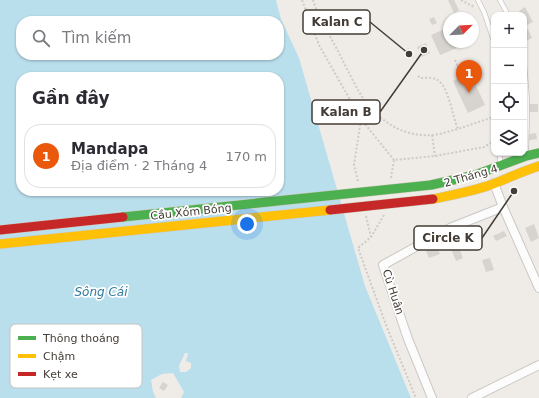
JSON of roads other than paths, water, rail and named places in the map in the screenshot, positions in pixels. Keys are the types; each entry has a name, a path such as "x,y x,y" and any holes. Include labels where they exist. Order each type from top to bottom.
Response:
{"main road":[{"name":"2 Tháng 4","path":"527,156 539,153"},
{"name":"2 Tháng 4","path":"431,185 474,175 526,156"},
{"name":"2 Tháng 4","path":"432,199 475,189 539,166"},
{"name":"Cầu Xóm Bóng","path":"0,230 431,185"},
{"name":"Cầu Xóm Bóng","path":"0,244 432,199"}],"street":[{"path":"494,183 539,288"},
{"name":"Cù Huân","path":"432,398 408,339 383,265 450,228 503,207"},
{"path":"472,398 539,365"}],"lane":[{"path":"478,0 491,32"},
{"path":"500,0 506,12"},
{"path":"526,84 527,120"},
{"path":"500,156 500,166"}],"water":[{"name":"Sông Cái","path":"0,0 276,0 280,16 16,16 16,60 284,60 284,26 299,58 365,286 411,398 181,398 184,392 173,373 162,374 151,380 153,392 156,398 0,398","holes":["185,353 188,353 186,361 191,363 191,368 186,372 180,372 179,366"]}],"place":[{"name":"Kalan B","path":"424,50"},
{"name":"Kalan C","path":"409,54"},
{"name":"Mandapa","path":"469,93"},
{"name":"Circle K","path":"514,191"}]}
